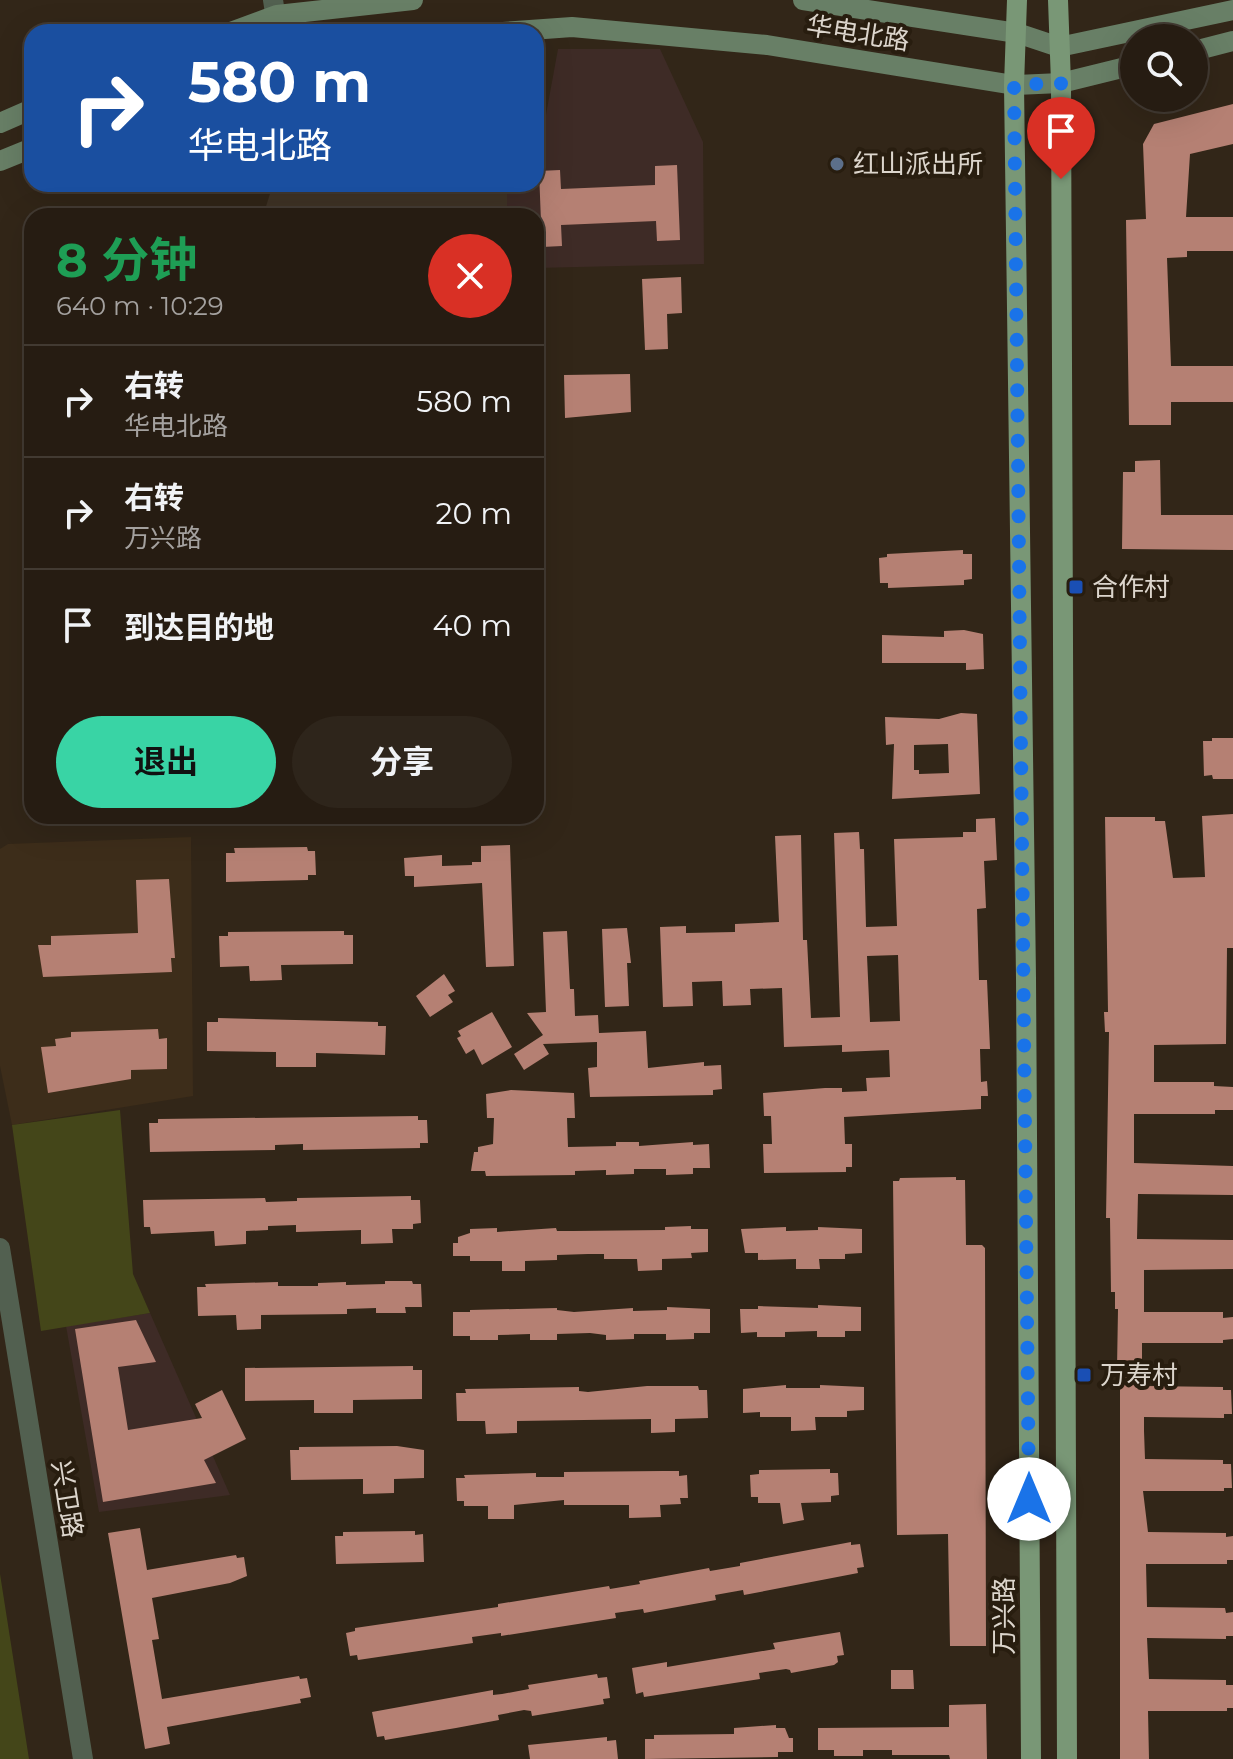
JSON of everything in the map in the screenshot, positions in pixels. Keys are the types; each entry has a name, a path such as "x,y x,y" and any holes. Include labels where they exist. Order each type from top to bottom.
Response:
{"main road":[{"path":"254,24 276,16 413,0"},
{"name":"华电北路","path":"803,0 1017,33 1059,47"},
{"name":"万兴路","path":"1017,0 1014,85 1026,978 1031,1759"},
{"path":"1058,0 1061,83 1067,1759"},
{"path":"1059,47 1233,10"},
{"name":"华电北路","path":"544,29 572,27 767,45 1014,85 1061,83 1120,68"},
{"path":"1208,47 1233,41"},
{"path":"0,123 24,112"},
{"path":"0,161 24,151"}],"street":[{"name":"兴卫路","path":"0,1248 83,1759"}],"shaded area":[{"path":"558,49 660,49 703,142 704,264 544,268 544,208 507,208 507,192 544,192 545,120"},
{"path":"270,192 507,192 507,208 266,208"},
{"path":"191,837 193,1096 12,1125 0,1066 0,849 8,844"},
{"path":"150,1313 230,1495 99,1512 66,1326"}],"green space":[{"path":"120,1110 133,1274 150,1313 41,1331 12,1125"},
{"path":"0,1574 29,1759 0,1759"}],"building":[{"path":"1233,104 1233,144 1190,154 1186,217 1233,217 1233,251 1187,251 1187,257 1167,258 1171,366 1233,366 1233,402 1171,402 1171,425 1129,425 1126,220 1146,219 1143,144 1154,124"},
{"path":"677,165 680,240 657,241 656,221 561,225 562,246 544,247 544,208 540,208 540,192 544,192 544,171 560,170 561,189 655,185 655,166"},
{"path":"681,277 682,313 667,314 668,349 645,350 642,279"},
{"path":"630,374 631,412 565,418 564,375"},
{"path":"1160,460 1161,515 1233,515 1233,550 1122,549 1123,472 1135,472 1135,461"},
{"path":"963,550 963,554 972,554 972,579 964,580 964,585 888,588 888,583 880,583 879,558 887,557 887,554"},
{"path":"964,630 983,634 984,669 966,670 966,663 882,663 882,635 944,637 944,631"},
{"path":"961,713 977,714 980,794 892,799 894,744 886,745 885,717 939,719","holes":["948,744 949,773 919,774 919,770 914,770 914,745"]},
{"path":"1212,738 1233,738 1233,779 1204,776 1203,741 1212,741"},
{"path":"1233,814 1233,948 1227,948 1226,1044 1154,1045 1154,1082 1214,1082 1214,1086 1233,1087 1233,1110 1215,1110 1215,1114 1134,1114 1134,1163 1233,1166 1233,1195 1138,1194 1137,1239 1233,1240 1233,1269 1144,1270 1144,1312 1223,1312 1223,1318 1233,1317 1233,1339 1223,1340 1223,1343 1142,1343 1142,1374 1146,1374 1146,1386 1223,1387 1223,1390 1231,1390 1232,1414 1224,1414 1224,1418 1144,1417 1144,1431 1145,1459 1223,1460 1223,1464 1231,1464 1232,1488 1224,1488 1224,1491 1143,1491 1148,1532 1226,1533 1226,1537 1233,1536 1233,1560 1227,1560 1227,1564 1146,1564 1147,1607 1225,1608 1226,1613 1233,1612 1233,1636 1226,1636 1226,1639 1147,1638 1149,1679 1226,1680 1226,1685 1233,1685 1233,1708 1227,1708 1227,1711 1148,1711 1149,1759 1120,1759 1120,1368 1117,1368 1118,1309 1115,1309 1115,1292 1111,1292 1110,1218 1106,1218 1109,1032 1105,1032 1104,1012 1108,1012 1105,817 1155,817 1155,821 1165,821 1173,878 1205,877 1202,816"},
{"path":"995,818 997,860 984,861 986,908 977,909 979,980 987,980 990,1049 980,1049 981,1082 987,1081 988,1096 981,1096 981,1109 844,1117 845,1144 852,1144 852,1167 846,1167 846,1172 764,1173 763,1144 772,1144 771,1116 764,1116 763,1093 825,1088 842,1088 842,1092 867,1091 866,1078 890,1077 889,1050 842,1052 842,1045 784,1047 782,988 750,989 751,1005 723,1006 722,981 692,982 693,1006 663,1007 660,927 686,926 686,933 735,932 735,924 779,922 775,836 801,835 803,940 807,940 811,1018 840,1017 834,833 859,832 860,849 864,849 866,927 897,926 894,839 963,837 963,832 976,832 976,819","holes":["898,955 900,1021 870,1022 867,956"]},
{"path":"510,845 514,966 486,967 482,883 414,887 414,876 405,876 404,858 442,855 442,866 472,865 472,862 481,862 481,846"},
{"path":"307,847 308,851 315,851 316,875 308,875 308,880 226,882 226,853 235,853 234,848"},
{"path":"169,879 175,958 171,958 172,972 43,977 38,945 51,945 51,936 138,933 136,880"},
{"path":"627,928 631,963 627,963 629,1006 605,1007 602,929"},
{"path":"344,931 344,935 353,935 353,964 281,965 282,980 250,981 249,966 220,967 219,936 228,936 228,932"},
{"path":"567,931 570,989 574,989 575,1016 598,1015 599,1033 646,1031 648,1068 704,1062 704,1066 721,1065 722,1089 713,1090 713,1095 590,1097 588,1068 597,1067 597,1042 543,1044 549,1054 524,1070 514,1054 543,1035 527,1013 546,1012 543,932"},
{"path":"444,974 455,991 448,995 453,1002 430,1017 416,996"},
{"path":"492,1012 512,1047 482,1065 474,1049 466,1054 457,1038 461,1036 458,1031"},
{"path":"218,1018 378,1022 378,1026 386,1026 385,1055 316,1053 316,1067 276,1067 276,1052 207,1051 207,1022 218,1022"},
{"path":"158,1029 159,1039 167,1038 167,1069 131,1070 131,1079 48,1093 41,1047 56,1046 55,1039 71,1037 71,1032"},
{"path":"511,1090 574,1093 575,1118 567,1118 568,1147 616,1146 616,1142 639,1142 639,1146 693,1142 693,1145 709,1144 710,1168 693,1168 693,1174 666,1175 666,1169 634,1169 634,1174 606,1175 606,1170 575,1171 575,1175 486,1176 485,1171 471,1171 474,1152 478,1152 478,1147 493,1144 494,1118 487,1118 486,1094"},
{"path":"418,1116 418,1120 427,1120 428,1143 420,1143 420,1148 303,1150 303,1144 275,1145 275,1150 150,1152 149,1123 158,1123 158,1119"},
{"path":"956,1177 956,1180 965,1180 966,1245 982,1245 985,1248 986,1646 950,1646 948,1534 897,1535 893,1181 900,1178"},
{"path":"411,1196 411,1200 420,1200 421,1223 413,1224 413,1229 392,1229 393,1243 361,1244 361,1230 296,1232 296,1225 246,1231 246,1244 215,1246 214,1231 151,1234 150,1227 144,1227 143,1200 265,1198 266,1202 297,1201 297,1198"},
{"path":"691,1226 691,1229 708,1229 708,1252 691,1253 692,1258 662,1259 662,1270 638,1271 637,1259 604,1259 604,1254 557,1255 557,1260 525,1261 525,1271 502,1271 502,1261 470,1261 470,1256 453,1256 453,1243 458,1243 458,1237 470,1233 470,1229 497,1228 497,1232 556,1228 557,1231 665,1230 665,1227"},
{"path":"786,1227 786,1231 818,1230 818,1227 862,1229 862,1253 845,1254 845,1259 819,1259 820,1269 796,1269 796,1259 758,1260 758,1253 745,1253 741,1229"},
{"path":"385,1281 421,1284 422,1307 405,1307 406,1313 376,1313 376,1308 347,1309 347,1314 261,1315 261,1329 237,1330 236,1315 198,1316 197,1287 206,1287 205,1284 278,1282 278,1286 318,1286 318,1283 346,1282 346,1285 385,1284"},
{"path":"818,1305 861,1307 861,1331 845,1331 845,1337 817,1337 817,1331 785,1332 785,1337 757,1337 757,1332 741,1333 740,1309 758,1309 758,1306 818,1308"},
{"path":"667,1307 710,1309 710,1333 694,1333 694,1339 666,1340 666,1334 634,1334 634,1339 606,1340 606,1335 590,1333 557,1334 557,1340 530,1340 530,1334 498,1335 498,1340 470,1340 470,1336 453,1336 453,1312 557,1308 574,1312 633,1308 633,1311 667,1310"},
{"path":"136,1320 156,1362 118,1367 128,1430 202,1418 195,1404 222,1390 246,1439 204,1460 216,1483 103,1502 75,1329"},
{"path":"413,1366 413,1370 422,1370 422,1399 353,1400 353,1413 314,1413 314,1400 245,1401 245,1368"},
{"path":"786,1385 786,1388 820,1388 820,1385 864,1387 864,1410 847,1411 847,1417 815,1417 816,1430 791,1431 791,1417 760,1417 760,1412 743,1413 743,1389"},
{"path":"647,1386 698,1386 699,1390 707,1390 708,1418 675,1419 675,1432 651,1433 651,1419 517,1421 517,1433 486,1434 485,1421 457,1421 456,1393 466,1393 465,1389 579,1387 579,1391 588,1392"},
{"path":"397,1446 424,1450 424,1478 394,1479 394,1493 363,1494 363,1479 291,1480 290,1450 299,1450 299,1447"},
{"path":"830,1469 830,1473 838,1473 839,1495 831,1496 831,1502 801,1503 804,1520 783,1524 780,1503 758,1503 758,1497 751,1497 750,1475 759,1474 759,1470"},
{"path":"679,1471 679,1476 687,1475 688,1498 680,1498 681,1504 660,1505 661,1517 629,1518 629,1505 564,1505 564,1500 514,1505 514,1519 488,1519 488,1506 464,1506 464,1501 457,1501 456,1478 465,1478 464,1475 536,1473 536,1477 564,1477 564,1472"},
{"path":"140,1528 147,1570 236,1555 237,1558 244,1557 247,1576 230,1583 152,1598 159,1639 152,1640 162,1699 299,1676 300,1679 307,1678 311,1697 300,1699 301,1703 167,1727 170,1744 145,1749 108,1533"},
{"path":"415,1531 415,1535 423,1534 424,1562 336,1564 335,1536 343,1536 343,1532"},
{"path":"851,1542 851,1545 860,1544 864,1567 857,1568 858,1573 744,1595 743,1590 715,1595 716,1600 644,1613 643,1609 615,1613 616,1618 501,1636 501,1633 472,1637 473,1643 358,1660 357,1655 350,1656 346,1633 355,1631 355,1628 498,1607 498,1604 609,1586 610,1589 640,1584 639,1581 709,1568 710,1571 740,1566 740,1563"},
{"path":"840,1632 844,1655 837,1656 838,1662 834,1665 791,1673 786,1669 759,1673 760,1679 644,1697 643,1692 636,1694 632,1668 667,1662 667,1667 775,1649 773,1643"},
{"path":"891,1670 913,1670 914,1689 891,1689"},
{"path":"597,1674 598,1678 607,1677 610,1698 603,1699 604,1704 532,1716 531,1711 524,1710 498,1715 499,1720 456,1728 385,1740 384,1736 377,1737 372,1712 493,1690 493,1695 502,1694 529,1689 528,1685"},
{"path":"986,1704 987,1759 892,1755 892,1750 863,1750 863,1756 834,1756 834,1750 818,1750 818,1728 949,1727 949,1705"},
{"path":"776,1725 776,1728 785,1728 789,1738 793,1738 793,1752 778,1752 778,1757 645,1759 645,1739 654,1739 654,1735 734,1734 734,1728"},
{"path":"607,1737 607,1741 616,1740 618,1759 530,1759 528,1745"}],"place":[{"name":"红山派出所","path":"837,164"},
{"name":"合作村","path":"1076,587"},
{"name":"万寿村","path":"1084,1375"}],"route":[{"path":"1029,1499 1026,978 1014,85 1061,83 1061,179"}]}
